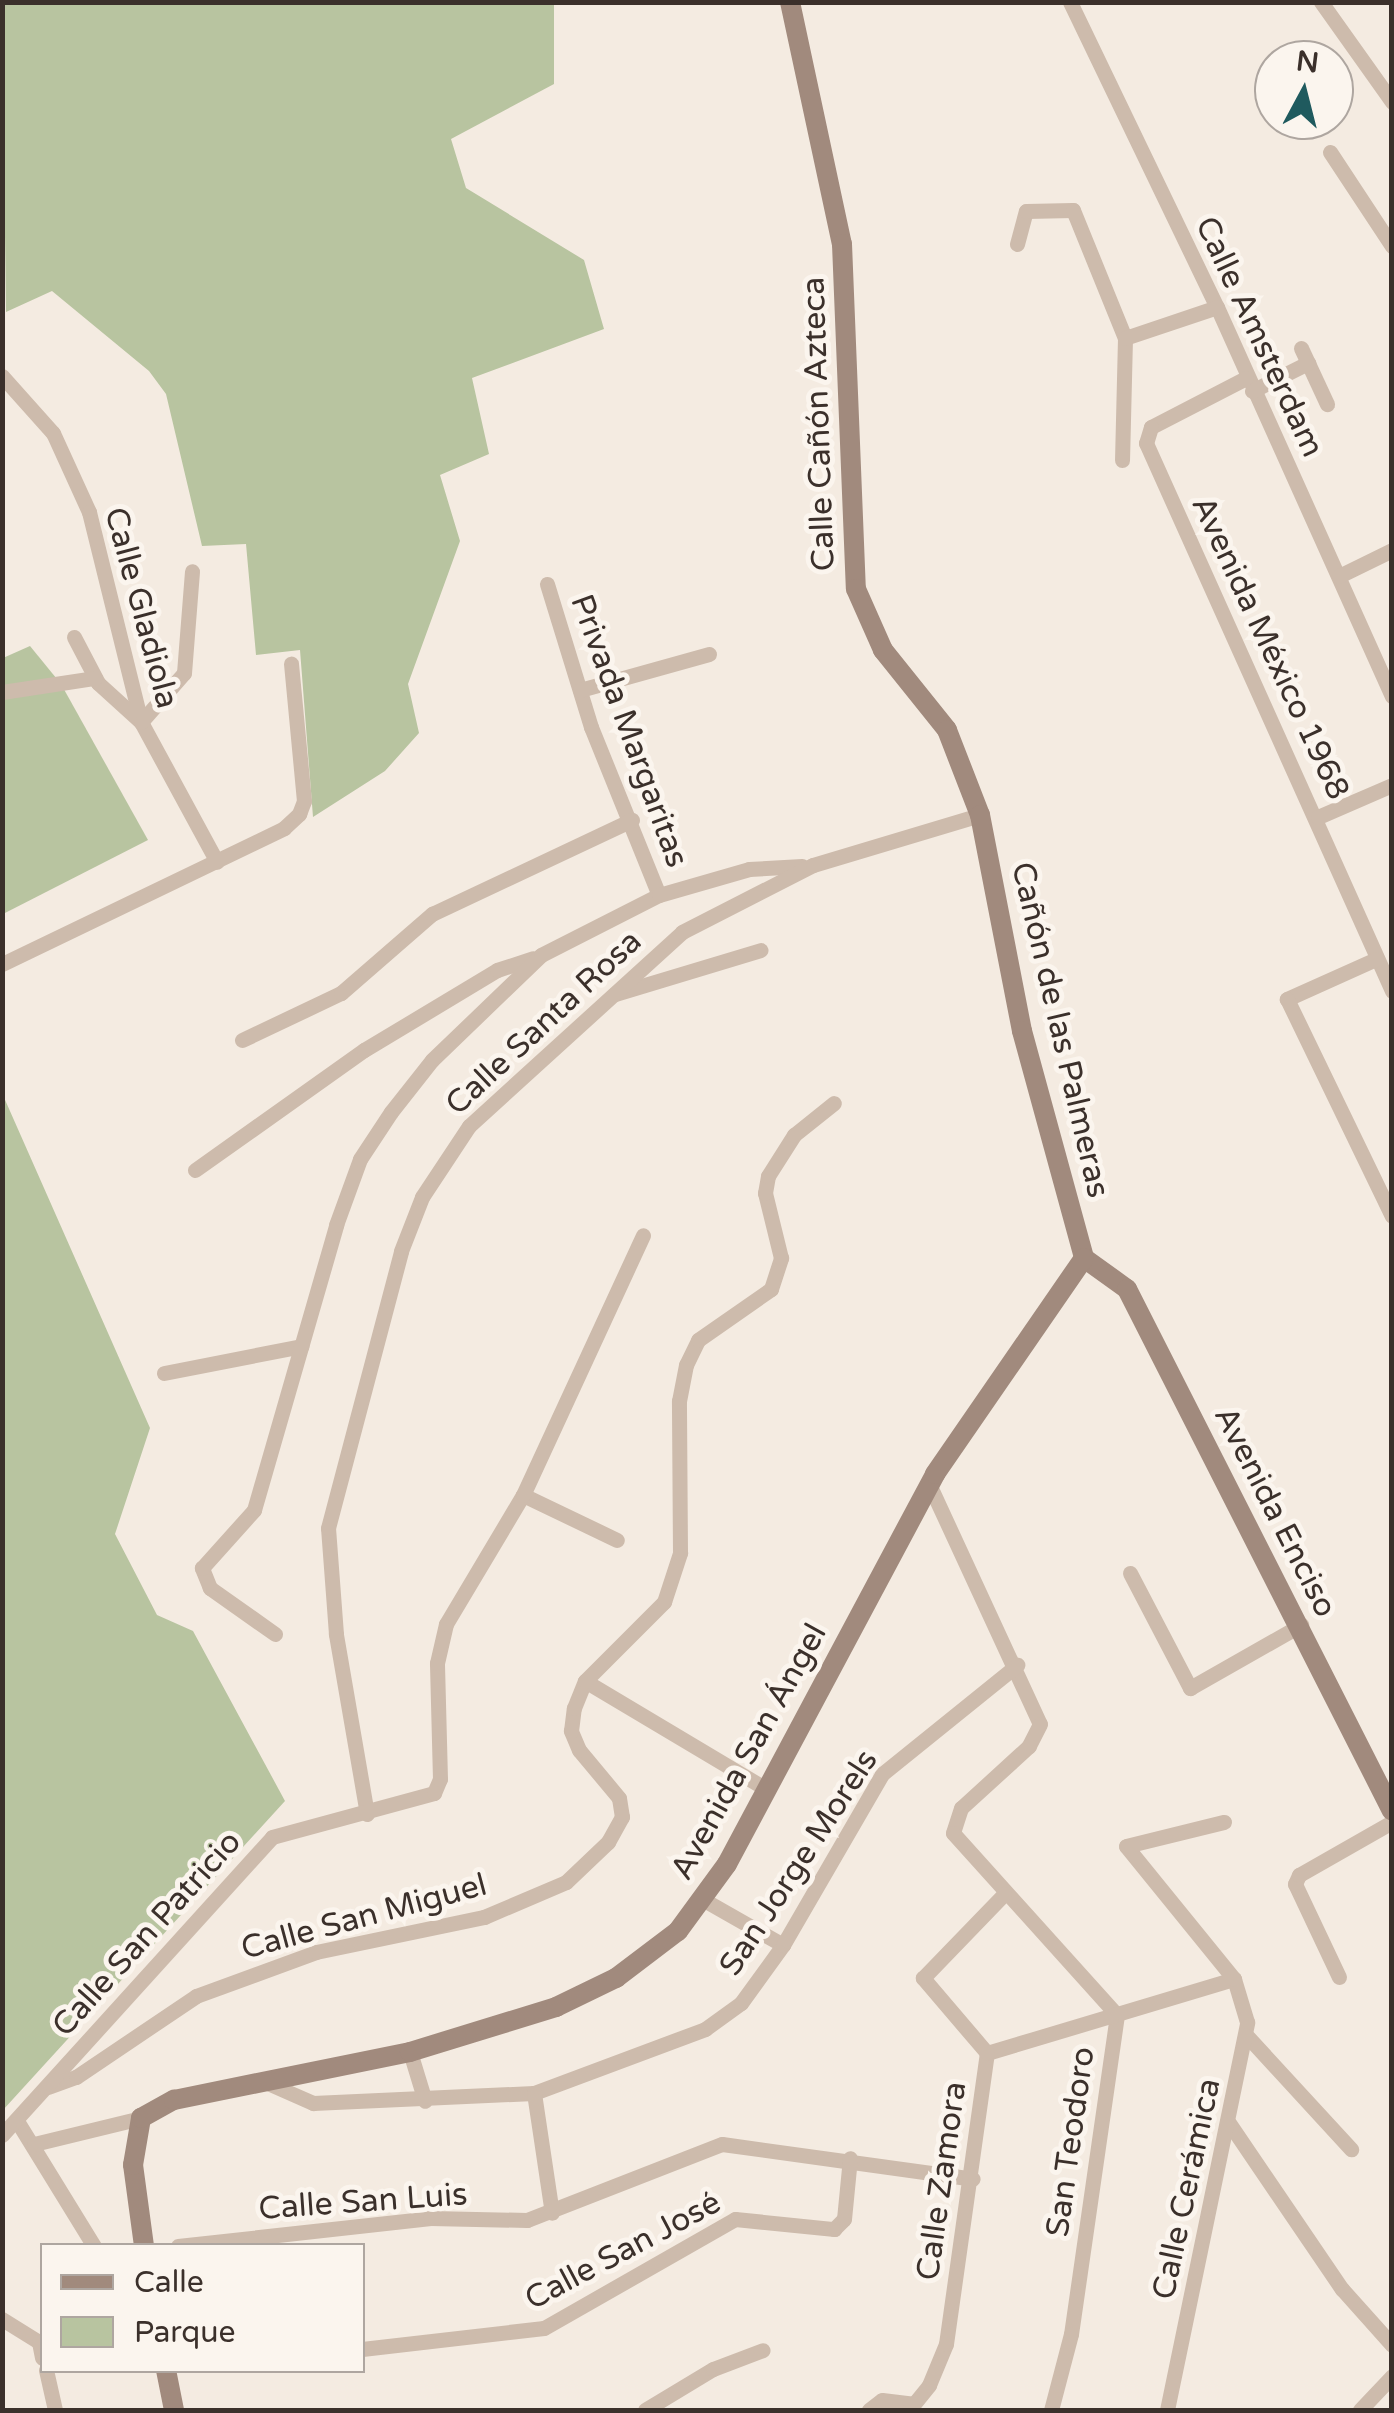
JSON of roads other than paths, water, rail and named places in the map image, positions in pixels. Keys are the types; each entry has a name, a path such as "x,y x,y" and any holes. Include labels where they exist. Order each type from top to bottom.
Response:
{"main road":[{"name":"Calle Cañón Azteca","path":"790,2 842,244 856,589 883,650 947,730 980,814"},
{"name":"Cañón de las Palmeras","path":"980,814 1022,1031 1084,1258"},
{"name":"Avenida San Ángel","path":"142,2118 174,2100 410,2052 556,2007 653,1955 704,1900 929,1484 1084,1258"},
{"name":"Avenida Enciso","path":"1084,1258 1127,1289 1392,1811"},
{"path":"142,2118 133,2165 144,2243"},
{"path":"167,2373 174,2410"}],"street":[{"name":"Calle Amsterdam","path":"1070,2 1217,307 1392,697"},
{"path":"1321,2 1392,102"},
{"path":"1330,152 1392,246"},
{"path":"1017,244 1026,211 1070,207 1126,338 1122,460"},
{"path":"1126,338 1217,307"},
{"name":"Avenida México 1968","path":"1327,404 1304,356 1249,385 1151,426 1146,443 1318,817 1392,991"},
{"name":"Calle Gladiola","path":"2,376 52,433 89,512 141,722 216,862"},
{"path":"1338,576 1392,550"},
{"path":"74,636 95,678 141,722 184,674 192,571"},
{"name":"Privada Margaritas","path":"547,584 580,690 659,895"},
{"path":"580,690 709,654"},
{"path":"2,964 284,828 304,800 291,664"},
{"path":"2,692 95,678"},
{"path":"1318,817 1392,786"},
{"name":"Calle Santa Rosa","path":"366,1814 336,1634 328,1528 400,1251 422,1197 470,1126 682,932 812,865 980,814"},
{"path":"242,1040 341,993 432,914 632,820"},
{"path":"194,1170 364,1050 497,970 541,956 659,895 749,869 812,865"},
{"path":"615,994 761,950"},
{"path":"275,1634 210,1588 202,1568 254,1510 360,1160 432,1060 541,956"},
{"path":"1376,958 1286,999 1392,1216"},
{"path":"766,1789 585,1682 664,1602 680,1553 678,1402 686,1365 698,1340 770,1289 781,1258 765,1193 768,1176 794,1135 834,1103"},
{"path":"617,1540 523,1494 642,1235"},
{"path":"164,1373 301,1346"},
{"path":"929,1484 1017,1665"},
{"name":"Calle San Patricio","path":"2,2135 272,1837 434,1793 440,1778 439,1645 523,1494"},
{"path":"1130,1573 1190,1688 1300,1626"},
{"name":"San Teodoro","path":"1017,1665 1038,1714 1038,1732 1029,1746 953,1821 954,1833 1004,1894 1117,2015 1071,2334 1051,2410"},
{"name":"San Jorge Morels","path":"263,2081 313,2103 425,2101 534,2093 705,2029 741,2003 782,1945 882,1774 1017,1665"},
{"name":"Calle San Miguel","path":"48,2086 76,2077 196,1996 251,1974 316,1952 484,1916 566,1882 608,1842 622,1817 610,1780 579,1750 571,1731 585,1682"},
{"path":"988,2053 1234,1979 1126,1846 1224,1822"},
{"path":"1339,1977 1296,1884 1298,1875 1392,1822"},
{"name":"Calle Zamora","path":"911,2407 929,2385 946,2344 973,2180 988,2053 923,1978 1004,1894"},
{"path":"704,1900 782,1945"},
{"name":"Calle Cerámica","path":"1168,2410 1247,2036 1234,1979"},
{"path":"1247,2036 1351,2149"},
{"path":"410,2052 425,2101"},
{"path":"534,2093 552,2213"},
{"path":"34,2144 142,2118"},
{"path":"17,2121 92,2243"},
{"path":"1229,2123 1342,2289 1392,2345"},
{"name":"Calle San Luis","path":"205,2243 430,2218 504,2221 552,2213 722,2144 850,2158 973,2180"},
{"name":"Calle San José","path":"365,2349 544,2328 735,2219 834,2229 844,2219 850,2158"},
{"path":"2,2319 40,2345"},
{"path":"645,2410 713,2369 763,2350"},
{"path":"47,2373 55,2410"},
{"path":"1360,2410 1392,2376"},
{"path":"870,2410 882,2400 911,2407"}]}
